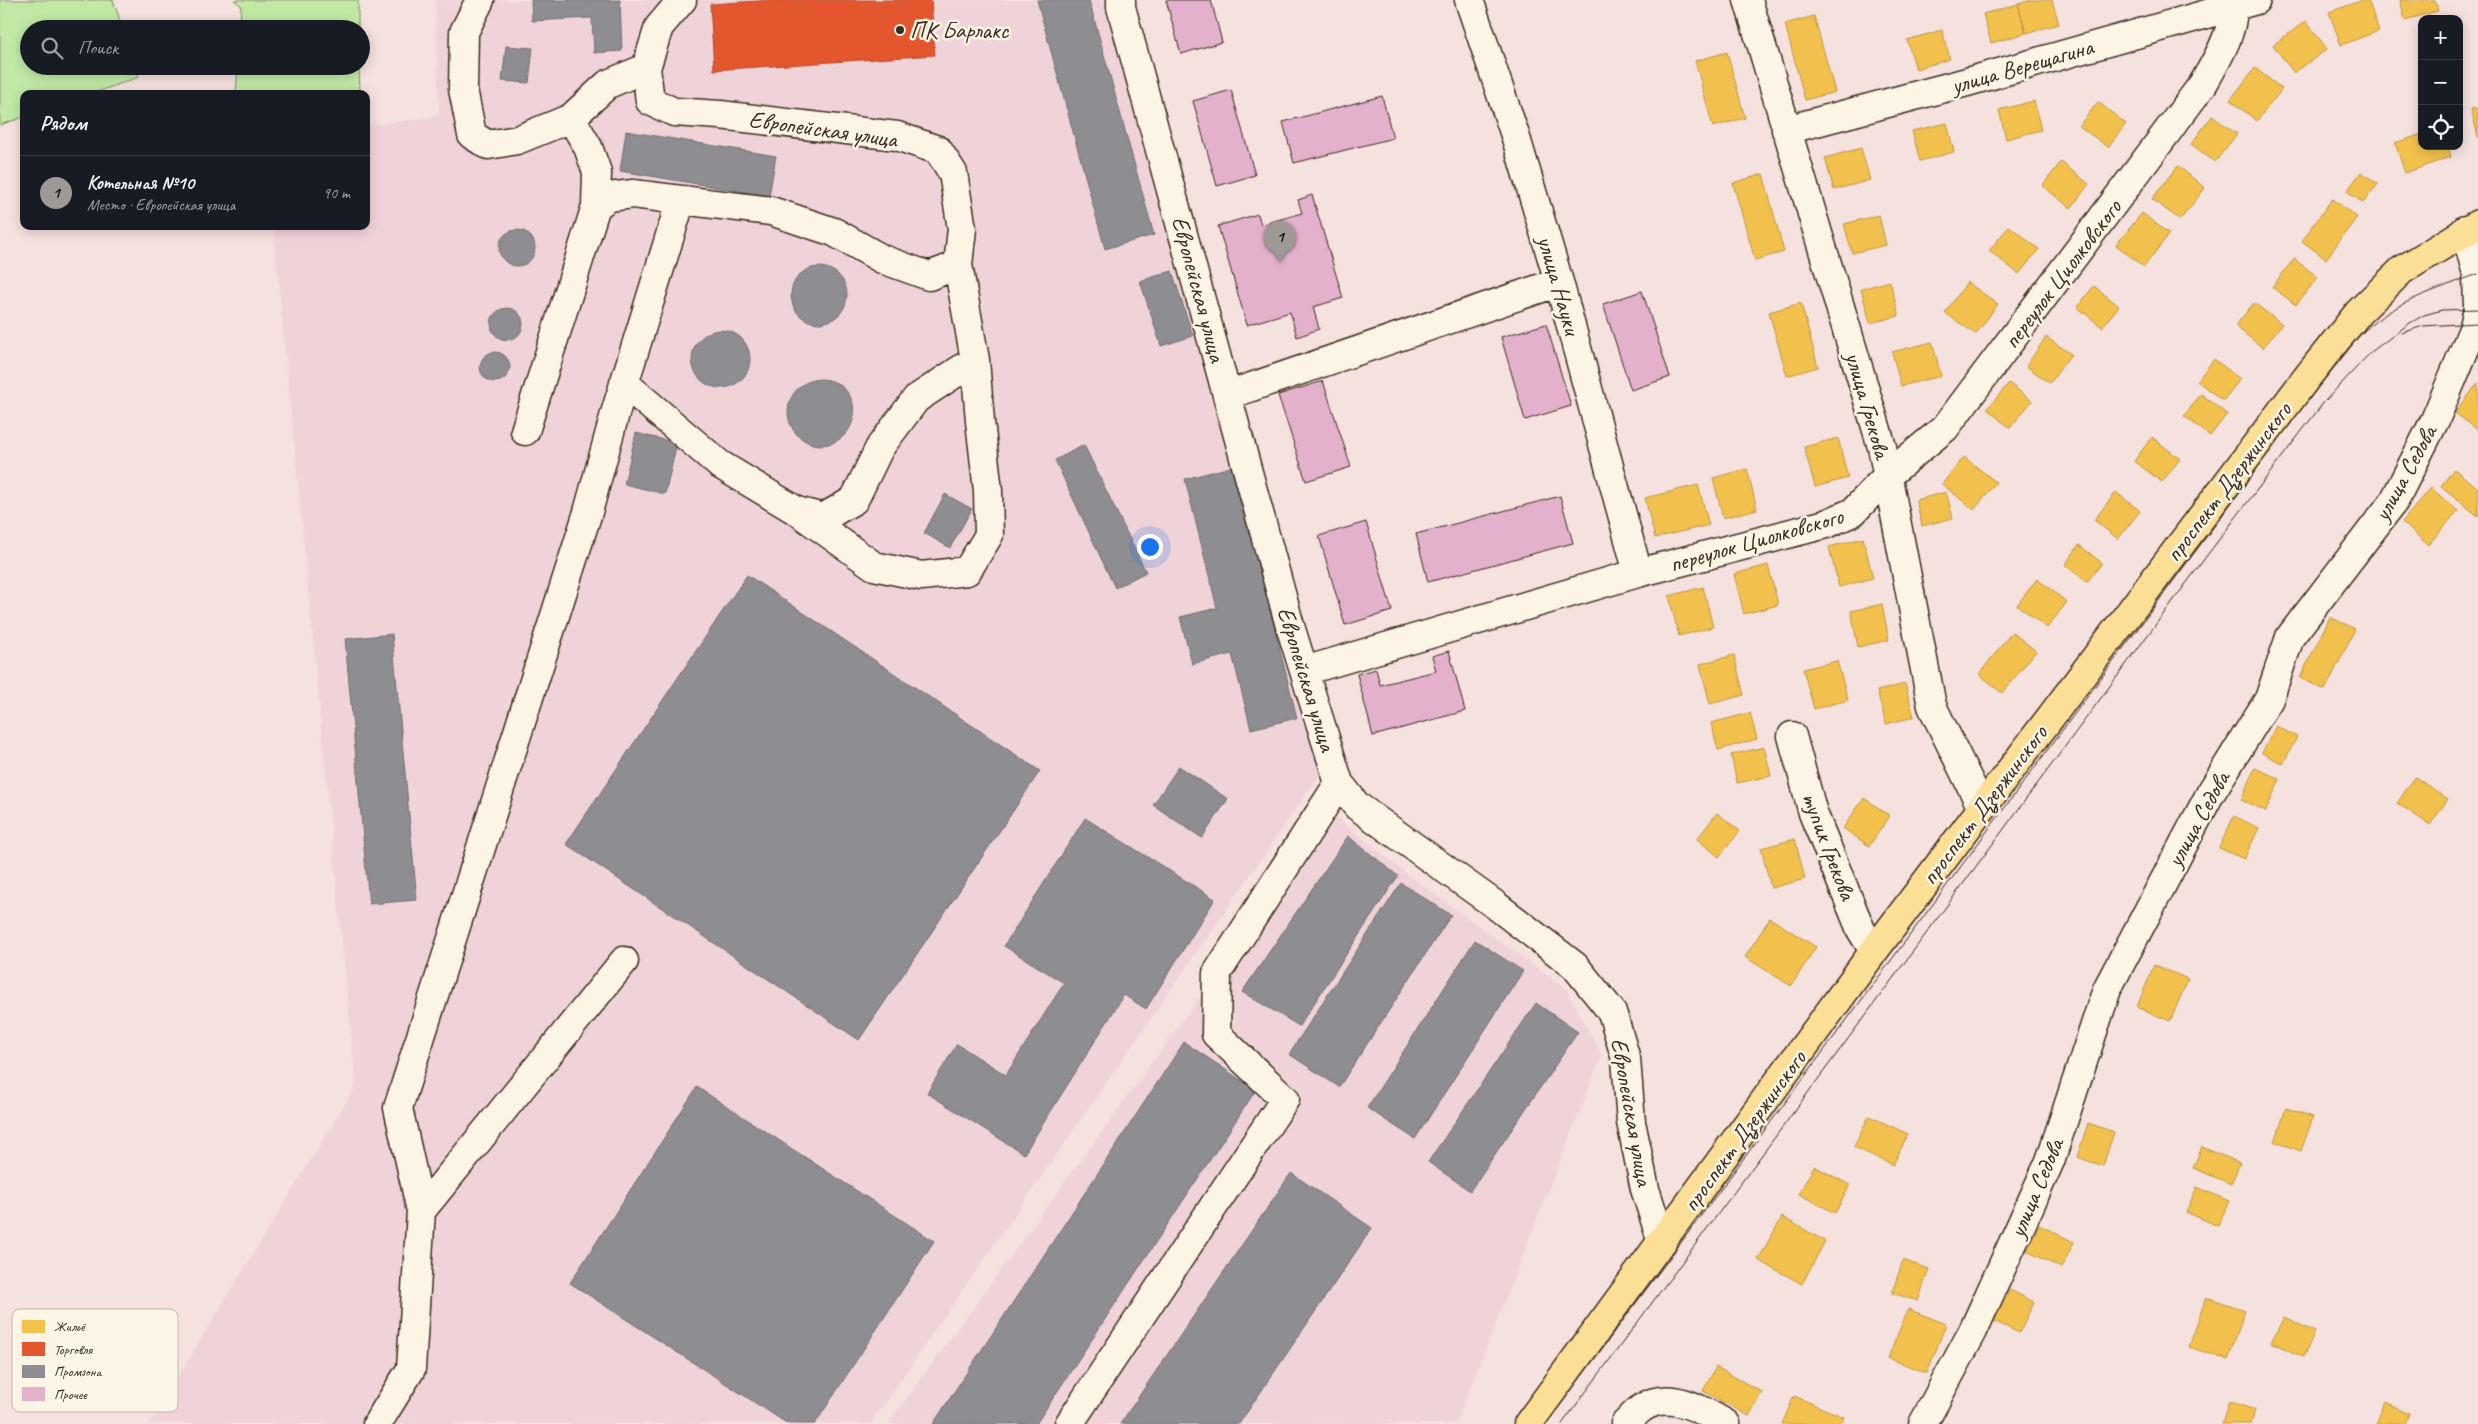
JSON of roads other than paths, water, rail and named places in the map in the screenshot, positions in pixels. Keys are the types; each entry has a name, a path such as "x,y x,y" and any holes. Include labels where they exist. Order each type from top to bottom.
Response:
{"main road":[{"name":"проспект Дзержинского","path":"1528,1424 1874,951 2308,376 2359,312 2402,270 2472,227"}],"street":[{"path":"480,0 464,32 463,89 472,135 488,145 517,140 571,118 608,84 646,68"},
{"name":"Европейская улица","path":"682,0 659,27 646,68 650,101 674,112 720,115 896,136 938,150 952,173 962,229 958,265"},
{"name":"Европейская улица","path":"1121,0 1120,7 1290,626 1339,783 1357,806 1494,904 1575,966 1612,1012 1626,1059 1631,1122 1644,1189 1662,1242"},
{"name":"улица Науки","path":"1469,0 1516,138 1559,282 1638,573"},
{"name":"улица Грекова","path":"1748,0 1888,475 1932,706 1982,808"},
{"name":"улица Верещагина","path":"1786,130 1967,82 2240,2"},
{"name":"переулок Циолковского","path":"1304,670 1638,573 1826,524 1853,512 1888,475 1945,428 2197,92 2224,47 2240,2"},
{"path":"524,431 596,206 597,172 588,147 571,118"},
{"path":"596,206 609,197 633,194 771,211 834,232 882,259 929,276 958,265 976,360 980,421 988,491 989,535 967,571 921,576 874,566 797,511 719,464 624,383"},
{"path":"378,1424 411,1370 421,1211 398,1108 588,512 624,383 681,200"},
{"name":"улица Седова","path":"1923,1424 1973,1331 2050,1161 2107,989 2210,794 2269,699 2290,637 2394,501 2435,420 2474,327 2478,308 2477,274 2472,227"},
{"path":"1228,395 1559,282"},
{"path":"797,511 823,518 854,500 880,446 916,399 976,360"},
{"name":"тупик Грекова","path":"1792,736 1813,813 1861,930 1874,951"},
{"path":"1069,1424 1285,1099 1216,1034 1217,974 1339,783"},
{"path":"421,1211 624,961"},
{"path":"1625,1424 1644,1407 1672,1399 1708,1413 1726,1424"}],"tram line":[{"path":"1546,1424 2344,354 2363,332 2388,312 2417,297 2478,274"},
{"path":"1562,1424 2208,554 2324,402 2371,352 2410,323 2424,315 2442,310 2478,309"},
{"path":"2402,333 2423,326 2478,323"}],"place":[{"name":"ПК Барлакс","path":"900,30"},
{"name":"Котельная №10","path":"1280,262"}]}
